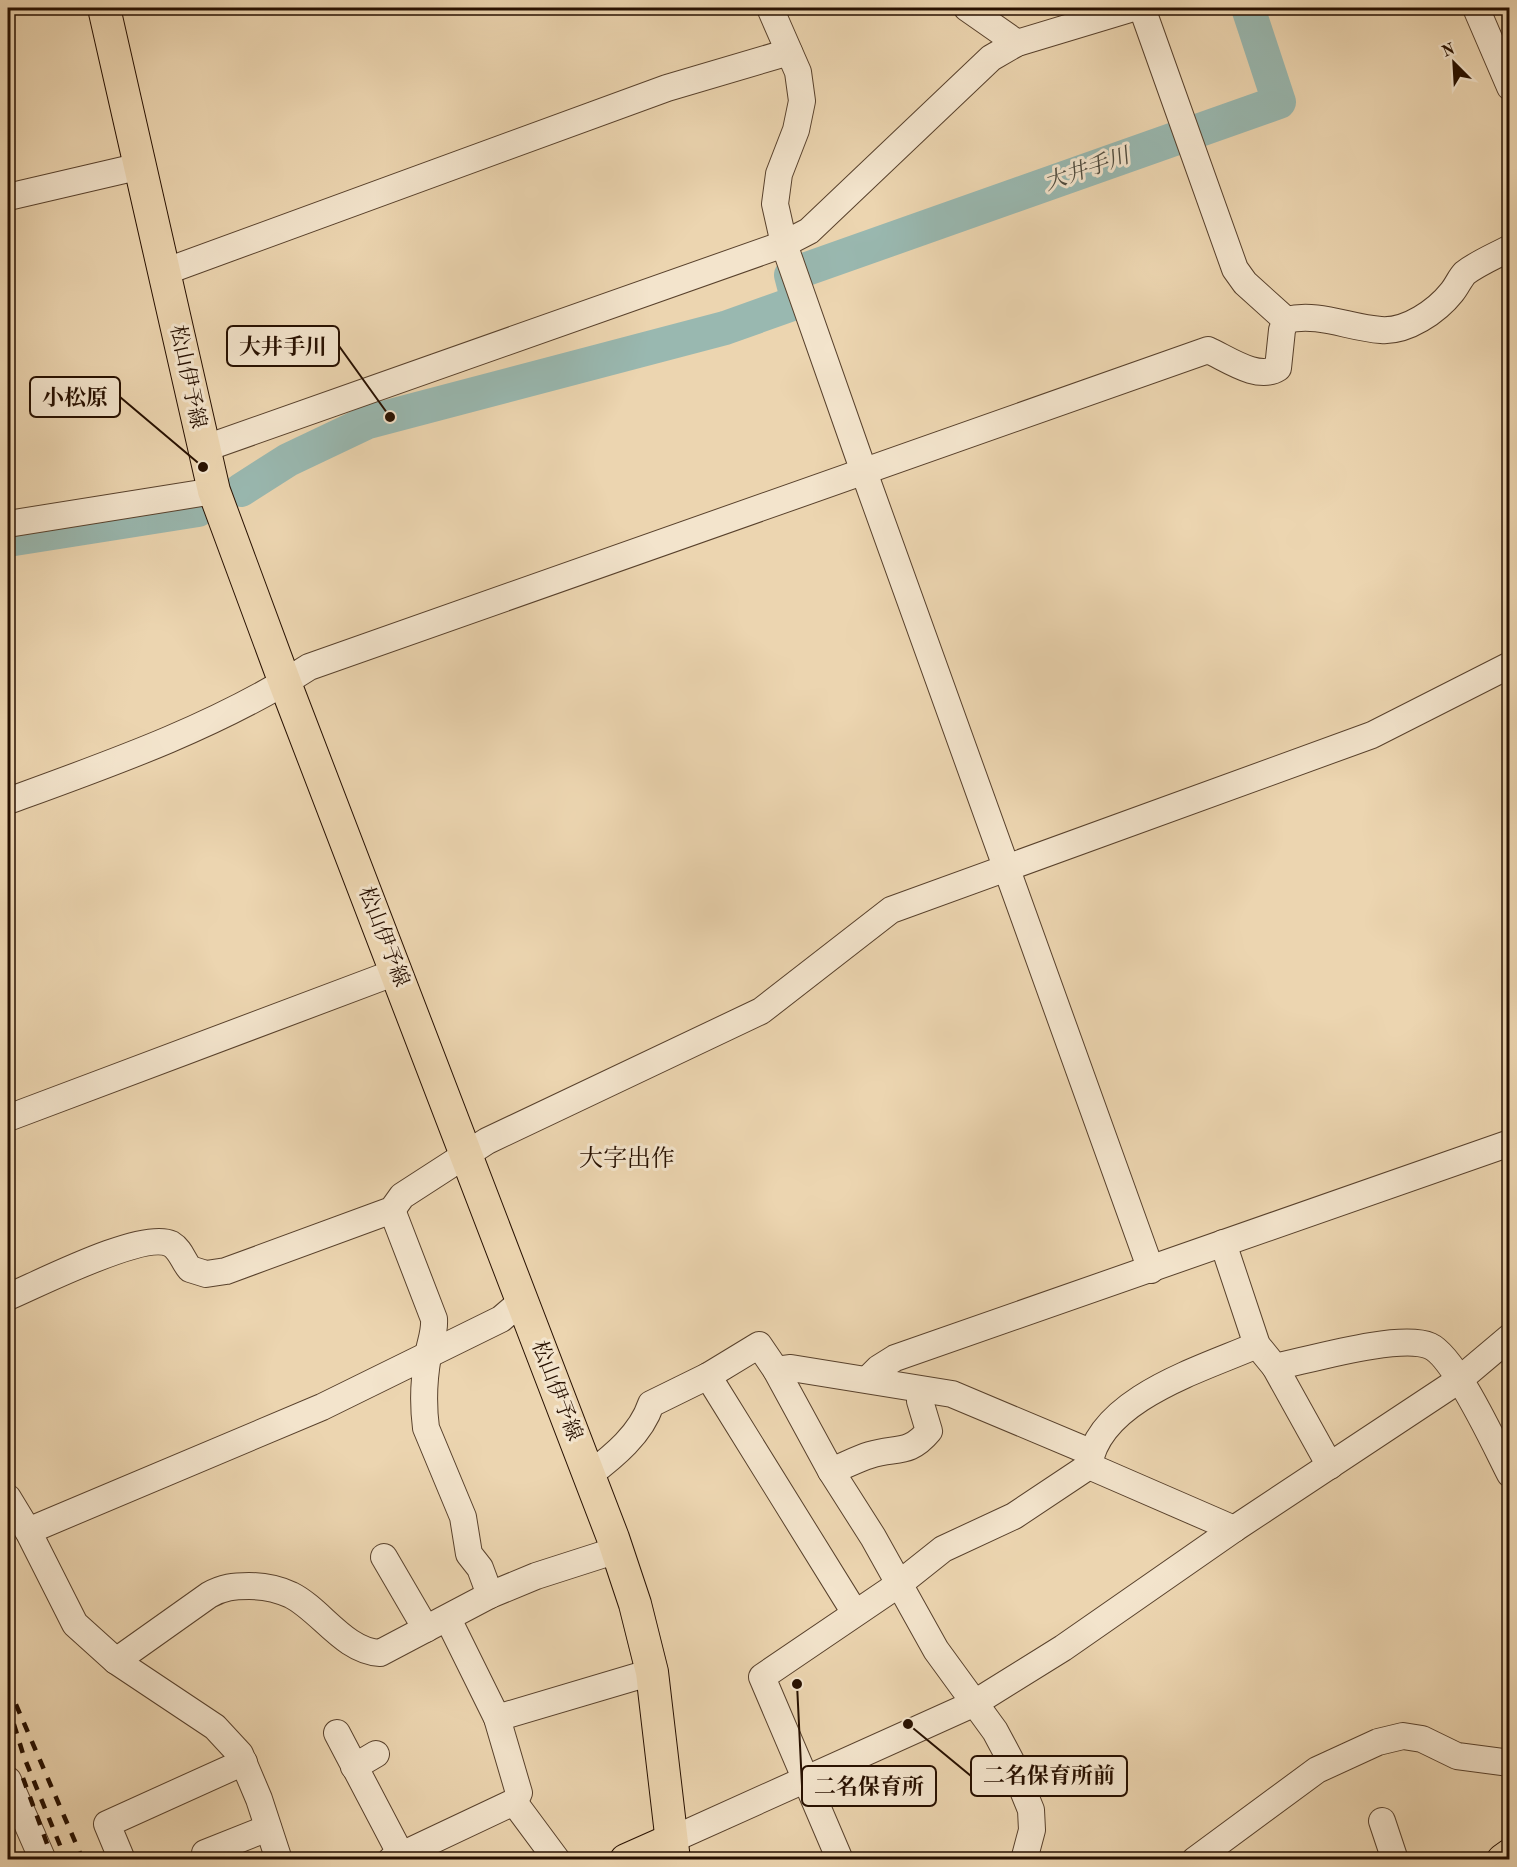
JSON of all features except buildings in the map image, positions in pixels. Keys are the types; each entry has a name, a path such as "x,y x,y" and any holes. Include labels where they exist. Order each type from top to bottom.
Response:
{"main road":[{"name":"松山伊予線","path":"104,8 214,491 285,683 617,1550 635,1604 652,1672 673,1850"},
{"path":"626,1860 673,1850"},
{"path":"1503,1860 1509,1855"}],"street":[{"path":"770,8 798,72 802,102 796,130 779,174 775,204 784,244 1151,1270"},
{"path":"971,8 1017,43"},
{"path":"203,449 784,244 809,231 991,58 1017,43 1133,8"},
{"path":"1142,8 1235,269 1245,283 1286,320"},
{"path":"1476,8 1509,87"},
{"path":"164,272 667,88 789,52"},
{"path":"8,197 141,166"},
{"path":"1286,320 1297,318 1338,321 1382,330 1396,329 1433,311 1452,293 1464,274 1509,248"},
{"path":"8,801 164,740 267,694 309,667 1208,350 1260,373 1270,373 1278,368 1282,330 1286,320"},
{"path":"8,524 214,491"},
{"path":"8,1297 141,1242 169,1243 182,1256 190,1269 206,1274 226,1271 392,1210 402,1196 487,1141 760,1011 891,910 1372,735 1509,665"},
{"path":"8,1118 396,972"},
{"path":"868,1379 879,1368 896,1358 1509,1143"},
{"path":"392,1210 424,1285 434,1319 435,1336 428,1354 424,1415 426,1428 463,1517 469,1554 480,1568 490,1595"},
{"path":"1223,1243 1257,1345 1275,1367 1330,1466"},
{"path":"28,1531 322,1407 501,1319 522,1301"},
{"path":"673,1850 807,1780 974,1704 1063,1648 1234,1529 1459,1380 1509,1337"},
{"path":"1275,1367 1358,1348 1408,1344 1430,1346 1442,1356 1472,1398 1509,1474"},
{"path":"589,1475 616,1455 647,1417 651,1404 708,1376 759,1345 776,1370 831,1472 873,1537 936,1650 995,1731 1011,1761 1031,1810 1032,1830 1024,1860"},
{"path":"840,1860 762,1677 899,1584 943,1549 1014,1516 1090,1459 1099,1436 1124,1407 1164,1386 1257,1345"},
{"path":"776,1370 792,1368 952,1394 1234,1529"},
{"path":"708,1376 855,1613"},
{"path":"831,1472 872,1455 909,1449 920,1442 929,1431 920,1401 920,1390"},
{"path":"8,1498 28,1531 75,1624 116,1661 227,1736 244,1762 279,1860"},
{"path":"116,1661 209,1595 222,1588 237,1586 276,1589 292,1596 368,1653 380,1653 490,1595 536,1576 617,1550"},
{"path":"337,1733 396,1857 514,1802 519,1793 497,1718 437,1624 384,1557"},
{"path":"497,1718 652,1672"},
{"path":"1194,1860 1317,1770 1378,1742 1403,1736 1422,1739 1457,1756 1509,1763"},
{"path":"354,1767 376,1754"},
{"path":"122,1860 107,1824 244,1762"},
{"path":"8,1783 43,1860"},
{"path":"514,1802 557,1860"},
{"path":"1382,1821 1395,1860"},
{"path":"205,1853 268,1828"}],"waterway":[{"name":"大井手川","path":"801,271 1279,102 1248,8"},
{"name":"大井手川","path":"241,490 288,460 368,422 725,328 798,302 791,275"},
{"name":"大井手川","path":"8,540 198,510"}],"railway":[{"path":"8,1686 83,1860"},
{"path":"8,1705 24,1757 66,1860"},
{"path":"23,1778 53,1860"}],"place":[{"name":"大井手川","path":"390,417"},
{"name":"小松原","path":"203,467"},
{"name":"二名保育所","path":"797,1684"},
{"name":"二名保育所前","path":"908,1724"}],"district":[{"name":"大字出作","path":"627,1160"}]}
